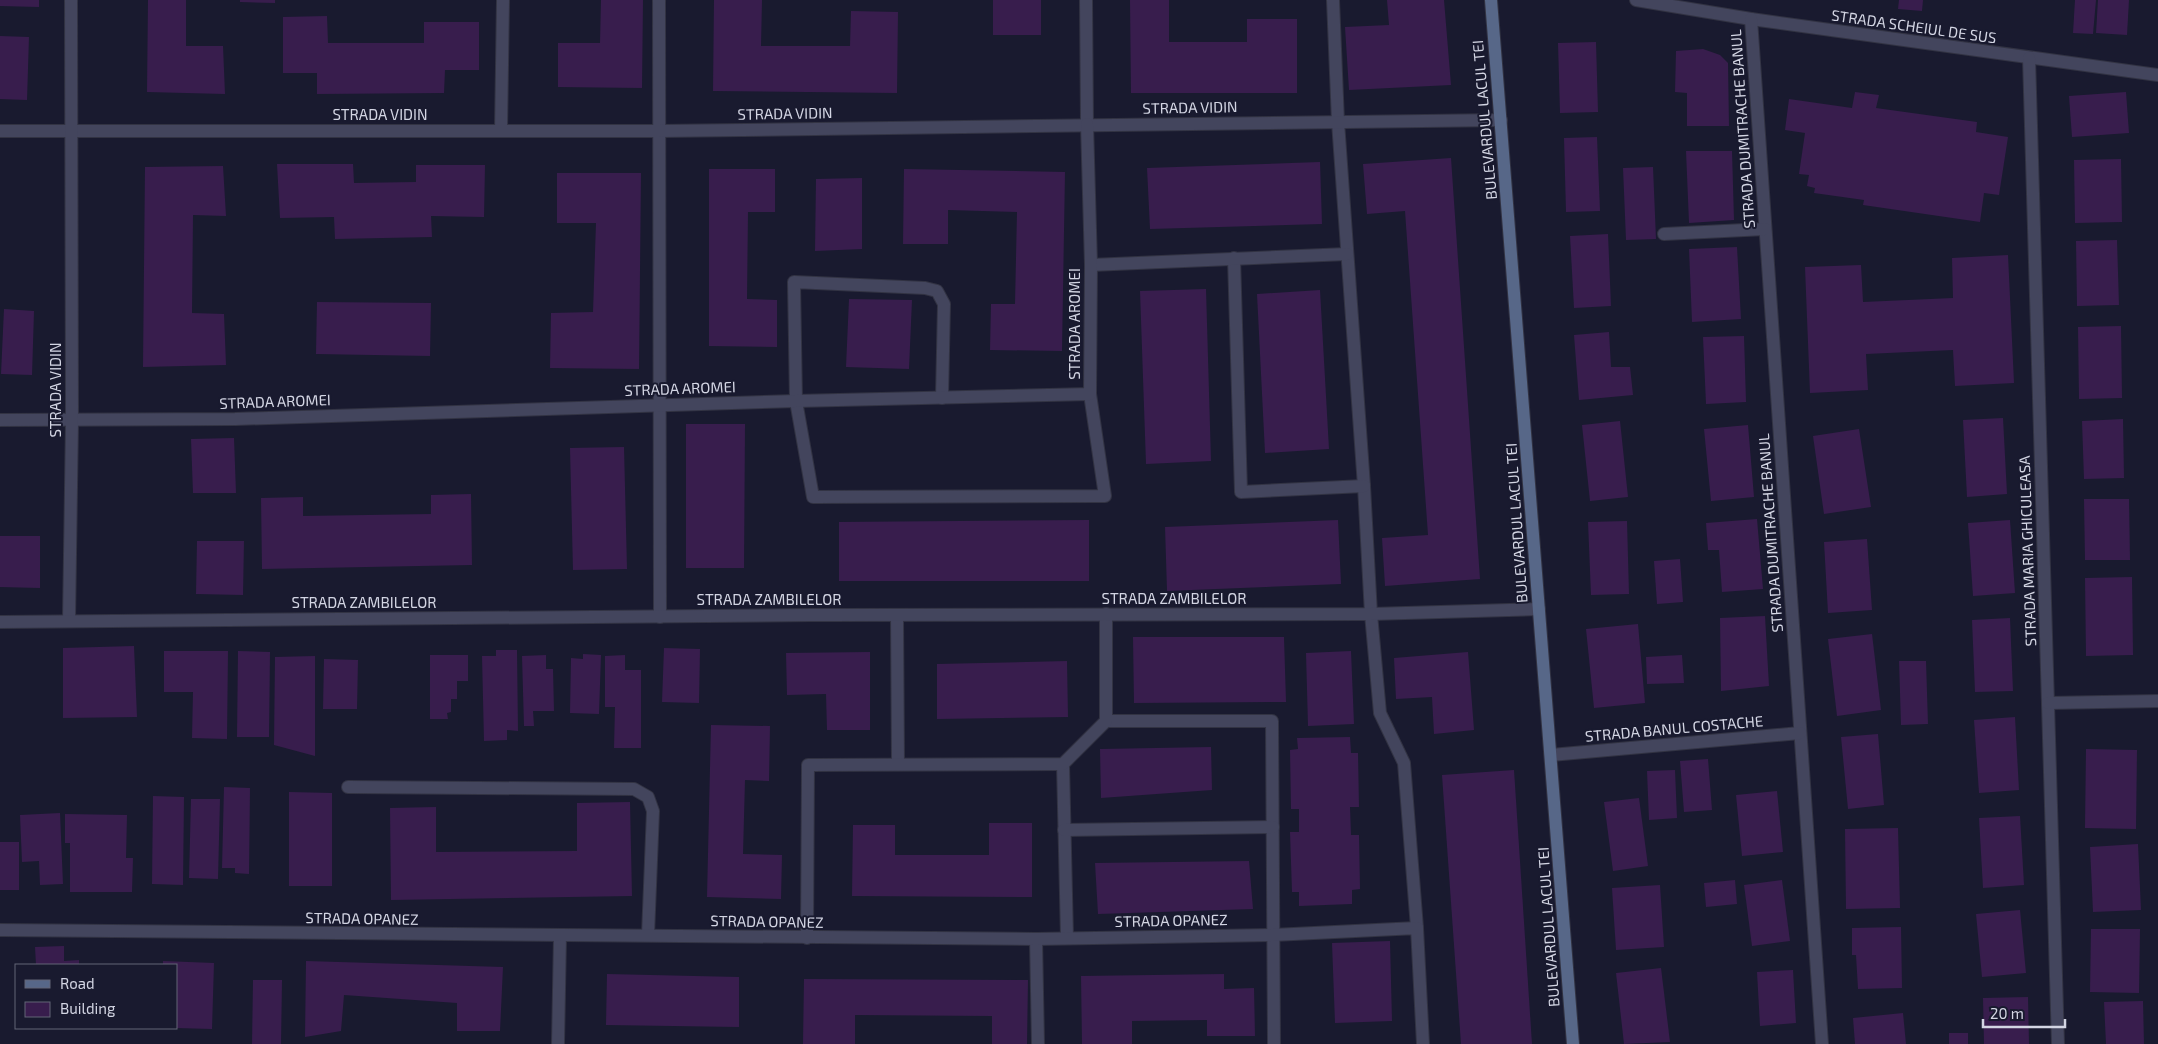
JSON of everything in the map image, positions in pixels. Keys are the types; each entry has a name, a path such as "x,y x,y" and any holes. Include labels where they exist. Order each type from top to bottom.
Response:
{"main road":[{"name":"BULEVARDUL LACUL TEI","path":"1491,0 1573,1044"}],"street":[{"name":"STRADA VIDIN","path":"69,621 72,420 71,0"},
{"path":"501,131 502,0"},
{"path":"659,0 660,617"},
{"name":"STRADA AROMEI","path":"0,420 234,419 659,405 1090,394 1091,265 1086,0"},
{"path":"1334,0 1338,122 1364,486 1371,614 1380,714 1404,763 1424,1044"},
{"name":"STRADA SCHEIUL DE SUS","path":"1636,0 1751,19 2158,75"},
{"name":"STRADA DUMITRACHE BANUL","path":"1751,19 1822,1044"},
{"name":"STRADA MARIA GHICULEASA","path":"2029,58 2058,1044"},
{"name":"STRADA VIDIN","path":"0,130 659,130 1500,120"},
{"path":"1664,234 1766,228"},
{"path":"1091,265 1346,254"},
{"path":"1234,258 1241,492 1364,486"},
{"path":"942,398 944,304 937,291 925,288 794,282 796,401 812,497 1105,496 1090,394"},
{"name":"STRADA ZAMBILELOR","path":"0,622 897,615 1371,614 1539,610"},
{"path":"807,938 808,765 1063,764 1106,721 1106,614"},
{"path":"897,615 898,764"},
{"path":"2048,703 2158,701"},
{"path":"1106,721 1272,721 1274,1044"},
{"name":"STRADA BANUL COSTACHE","path":"1550,755 1800,734"},
{"path":"1063,764 1067,938"},
{"path":"348,787 634,789 648,798 653,811 648,935"},
{"path":"1064,830 1273,827"},
{"name":"STRADA OPANEZ","path":"0,930 1036,939 1273,935 1417,928"},
{"path":"558,1044 560,936"},
{"path":"1036,939 1038,1044"}],"building":[{"path":"0,0 39,0 39,7 0,6"},
{"path":"148,0 186,0 186,46 223,46 225,94 147,92"},
{"path":"240,0 275,0 275,3 240,2"},
{"path":"601,0 643,0 642,88 558,87 558,43 600,43"},
{"path":"714,0 762,0 761,46 850,46 851,11 898,12 897,93 713,91"},
{"path":"993,0 1041,0 1041,35 993,35"},
{"path":"1130,0 1169,0 1169,42 1247,42 1247,19 1297,19 1297,93 1131,93"},
{"path":"1387,0 1444,0 1451,85 1349,90 1345,27 1389,25"},
{"path":"1899,0 1923,0 1922,11 1898,9"},
{"path":"2075,0 2096,0 2093,34 2073,33"},
{"path":"2098,0 2129,0 2127,35 2096,33"},
{"path":"327,16 328,43 424,43 424,22 479,22 479,70 445,70 444,93 317,94 317,73 283,73 283,17"},
{"path":"0,36 29,37 27,100 0,99"},
{"path":"1596,42 1598,112 1560,113 1558,43"},
{"path":"1703,49 1720,55 1728,63 1729,126 1687,126 1687,93 1675,92 1676,51"},
{"path":"1855,92 1879,95 1876,108 1977,122 1976,132 2008,137 1999,195 1984,193 1980,222 1863,205 1864,200 1814,193 1815,188 1807,186 1809,175 1799,174 1805,133 1785,130 1789,99 1852,108"},
{"path":"2126,92 2129,133 2072,137 2069,96"},
{"path":"1597,137 1600,211 1566,212 1564,138"},
{"path":"1686,151 1732,151 1734,220 1689,223"},
{"path":"1451,158 1480,579 1385,586 1382,538 1428,535 1405,211 1367,214 1363,164"},
{"path":"2121,159 2122,222 2075,223 2074,160"},
{"path":"1320,162 1322,224 1150,229 1147,168"},
{"path":"277,164 353,164 354,183 416,182 416,165 485,165 484,217 431,216 432,237 335,239 334,217 280,218"},
{"path":"223,166 226,216 193,215 192,313 224,314 226,365 143,367 145,167"},
{"path":"1653,167 1656,239 1626,240 1623,168"},
{"path":"709,169 775,169 775,212 748,212 747,299 777,300 777,347 709,346"},
{"path":"904,169 1065,172 1062,351 990,350 991,304 1015,304 1017,212 948,210 948,244 903,244"},
{"path":"557,173 641,173 639,369 550,368 551,313 593,312 596,223 557,223"},
{"path":"862,178 862,249 815,251 816,179"},
{"path":"1608,234 1611,306 1574,308 1570,236"},
{"path":"2117,240 2119,305 2077,306 2076,241"},
{"path":"1737,247 1741,319 1692,322 1689,249"},
{"path":"2008,255 2014,383 1955,386 1953,350 1866,354 1868,390 1810,393 1805,267 1861,265 1863,302 1953,298 1952,258"},
{"path":"1206,289 1211,461 1146,464 1140,291"},
{"path":"1320,290 1329,449 1265,453 1257,294"},
{"path":"849,299 912,300 909,369 846,367"},
{"path":"317,302 431,303 430,356 316,354"},
{"path":"4,309 34,311 32,375 1,374"},
{"path":"2121,326 2122,398 2079,399 2078,327"},
{"path":"1609,332 1611,367 1630,367 1633,395 1579,400 1574,335"},
{"path":"1744,336 1746,402 1706,404 1703,337"},
{"path":"2003,418 2007,494 1967,497 1963,420"},
{"path":"2123,419 2124,478 2084,479 2082,421"},
{"path":"1620,421 1628,497 1590,501 1582,425"},
{"path":"686,424 745,424 744,568 686,568"},
{"path":"1748,425 1754,497 1711,501 1704,429"},
{"path":"1859,429 1871,507 1824,514 1813,436"},
{"path":"234,438 236,493 193,493 191,439"},
{"path":"624,447 627,569 573,570 570,448"},
{"path":"471,494 472,565 262,569 261,498 303,497 303,516 431,514 431,495"},
{"path":"2084,499 2129,499 2130,560 2085,560"},
{"path":"1757,519 1763,589 1722,592 1719,550 1708,550 1706,523"},
{"path":"1089,520 1089,581 839,581 839,522"},
{"path":"1338,520 1341,584 1167,591 1165,527"},
{"path":"2010,520 2015,593 1973,596 1968,523"},
{"path":"1627,521 1629,594 1591,595 1588,522"},
{"path":"0,536 40,536 40,588 0,587"},
{"path":"1867,539 1872,610 1828,613 1824,542"},
{"path":"197,541 244,541 243,595 196,594"},
{"path":"1680,559 1683,602 1657,604 1654,561"},
{"path":"2132,577 2133,655 2086,656 2085,578"},
{"path":"1765,616 1769,686 1721,691 1720,618"},
{"path":"2010,618 2013,691 1975,692 1972,620"},
{"path":"1638,624 1645,703 1594,708 1586,629"},
{"path":"1872,634 1881,710 1837,716 1828,639"},
{"path":"1133,637 1284,637 1286,702 1134,703"},
{"path":"134,646 137,717 63,718 63,648"},
{"path":"664,648 700,649 699,703 662,702"},
{"path":"496,650 517,650 518,731 507,730 507,740 484,741 482,656 496,656"},
{"path":"164,651 228,651 227,739 192,738 193,692 164,692"},
{"path":"238,651 270,652 269,737 237,737"},
{"path":"1351,651 1354,724 1308,726 1306,653"},
{"path":"870,652 870,730 827,730 826,694 787,695 786,653"},
{"path":"1468,652 1474,730 1434,734 1432,697 1396,699 1394,658"},
{"path":"583,654 601,655 599,714 570,713 571,658 583,659"},
{"path":"430,655 468,655 468,681 457,681 457,699 451,699 451,712 447,713 448,719 430,719"},
{"path":"546,655 546,669 553,669 554,711 533,711 534,726 524,726 522,656"},
{"path":"625,655 625,670 641,670 641,748 614,748 615,707 605,707 605,656"},
{"path":"1682,655 1684,683 1647,684 1646,657"},
{"path":"315,656 315,756 274,745 275,657"},
{"path":"324,659 358,660 357,709 323,709"},
{"path":"1067,661 1068,717 937,719 937,664"},
{"path":"1899,661 1926,661 1928,724 1901,725"},
{"path":"2015,717 2019,790 1979,793 1974,720"},
{"path":"711,725 770,726 769,781 745,780 743,854 782,855 781,899 707,897"},
{"path":"1878,734 1884,805 1848,809 1841,737"},
{"path":"1350,737 1351,753 1358,753 1359,807 1350,807 1351,835 1359,835 1360,889 1352,890 1352,904 1299,906 1299,892 1292,892 1290,832 1299,832 1299,809 1291,809 1290,750 1298,749 1297,738"},
{"path":"1211,747 1212,790 1101,798 1100,749"},
{"path":"2086,749 2137,750 2136,829 2085,828"},
{"path":"1708,759 1712,810 1684,812 1680,761"},
{"path":"1514,770 1532,1044 1461,1044 1442,775"},
{"path":"1675,770 1677,818 1649,820 1647,771"},
{"path":"224,787 250,788 249,874 235,873 235,868 222,868"},
{"path":"1777,791 1783,852 1742,856 1736,795"},
{"path":"289,792 332,793 332,886 289,886"},
{"path":"153,796 184,797 183,885 152,884"},
{"path":"1639,798 1648,866 1613,871 1604,802"},
{"path":"191,799 220,799 218,879 189,878"},
{"path":"630,802 632,896 391,900 390,808 436,807 436,852 577,851 577,803"},
{"path":"60,813 63,884 40,885 39,861 22,862 20,815"},
{"path":"65,814 127,815 126,858 133,858 132,892 70,892 70,843 65,843"},
{"path":"2020,816 2024,885 1983,888 1979,818"},
{"path":"989,823 1032,823 1032,897 852,896 853,825 895,825 895,855 989,855"},
{"path":"1898,828 1900,908 1846,909 1845,829"},
{"path":"0,842 19,842 19,890 0,890"},
{"path":"2138,844 2141,910 2093,912 2090,847"},
{"path":"1249,861 1253,909 1098,914 1095,863"},
{"path":"1735,880 1737,904 1706,907 1704,883"},
{"path":"1782,880 1790,941 1752,946 1744,885"},
{"path":"1660,885 1664,947 1616,950 1612,888"},
{"path":"2020,910 2026,973 1982,977 1976,914"},
{"path":"1901,927 1902,988 1858,989 1856,955 1852,955 1852,928"},
{"path":"2091,929 2140,929 2139,993 2090,992"},
{"path":"1390,941 1392,1021 1335,1023 1332,943"},
{"path":"64,946 64,961 79,960 79,964 36,964 35,947"},
{"path":"163,961 214,963 212,1029 178,1028 178,964 163,964"},
{"path":"306,961 503,967 500,1031 457,1031 457,1003 344,995 341,1031 305,1037"},
{"path":"1661,968 1670,1042 1624,1044 1616,973"},
{"path":"1793,970 1796,1023 1760,1026 1757,972"},
{"path":"607,974 739,977 739,1027 606,1025"},
{"path":"1224,974 1224,989 1254,988 1255,1036 1207,1036 1207,1020 1132,1021 1132,1044 1082,1044 1081,976"},
{"path":"804,979 1028,980 1027,1044 992,1044 992,1016 855,1015 855,1044 803,1044"},
{"path":"253,980 282,980 281,1044 252,1044"},
{"path":"2028,997 2029,1044 1984,1044 1983,998"},
{"path":"2143,1001 2144,1044 2106,1044 2104,1002"},
{"path":"1903,1013 1906,1044 1855,1044 1853,1018"},
{"path":"1949,1033 1968,1033 1968,1044 1949,1044"}]}
